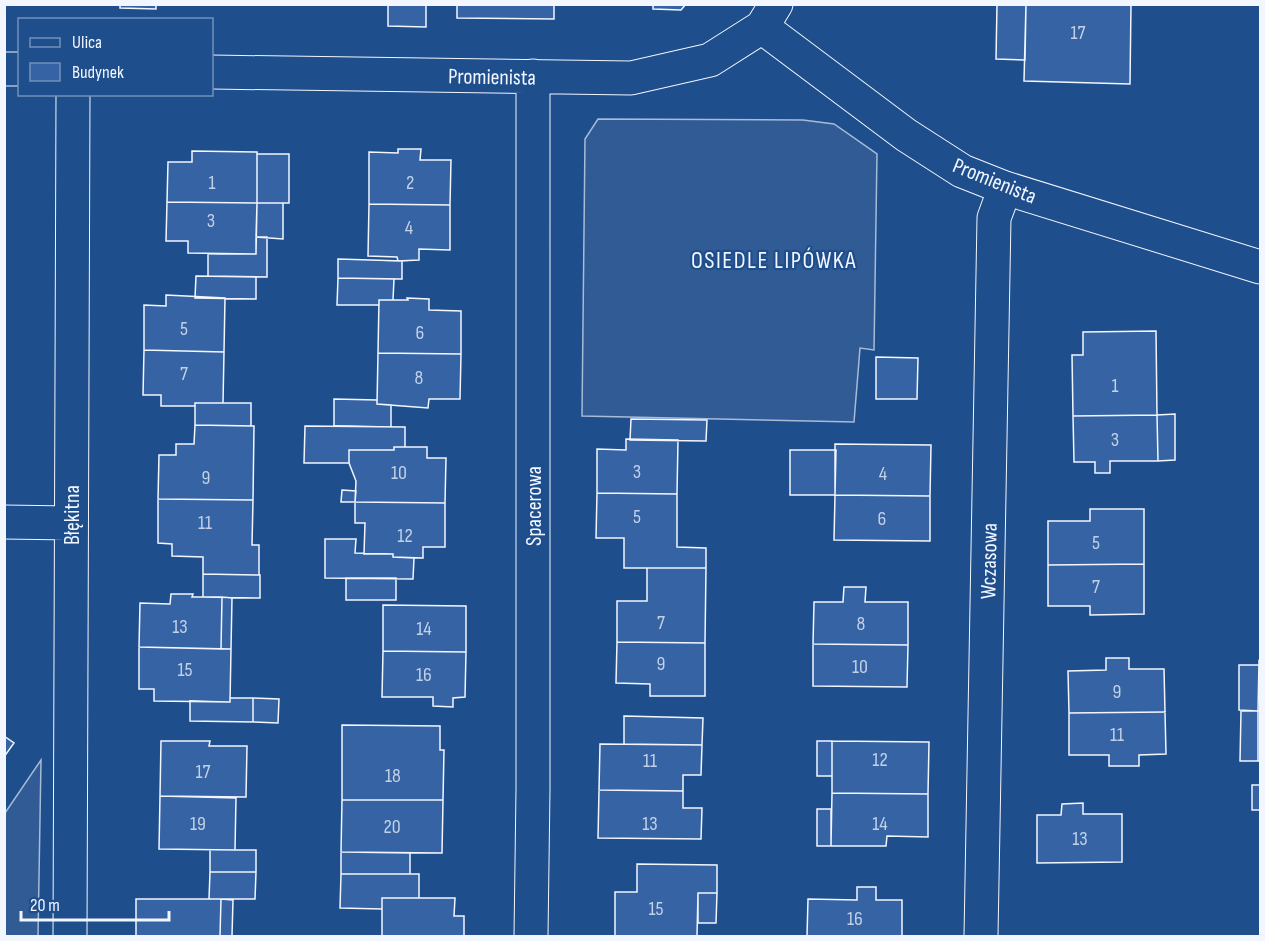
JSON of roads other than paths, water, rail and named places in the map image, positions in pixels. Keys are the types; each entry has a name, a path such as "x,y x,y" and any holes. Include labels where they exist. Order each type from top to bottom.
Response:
{"street":[{"name":"Promienista","path":"213,72 632,78 710,60 769,16 906,135 962,171 1005,188 1260,267"},
{"name":"Spacerowa","path":"531,936 533,76"},
{"name":"Błękitna","path":"70,936 72,96"},
{"name":"Wczasowa","path":"981,936 994,218 1005,188"},
{"path":"4,522 71,523"}],"district":[{"name":"OSIEDLE LIPÓWKA","path":"774,260"}]}
